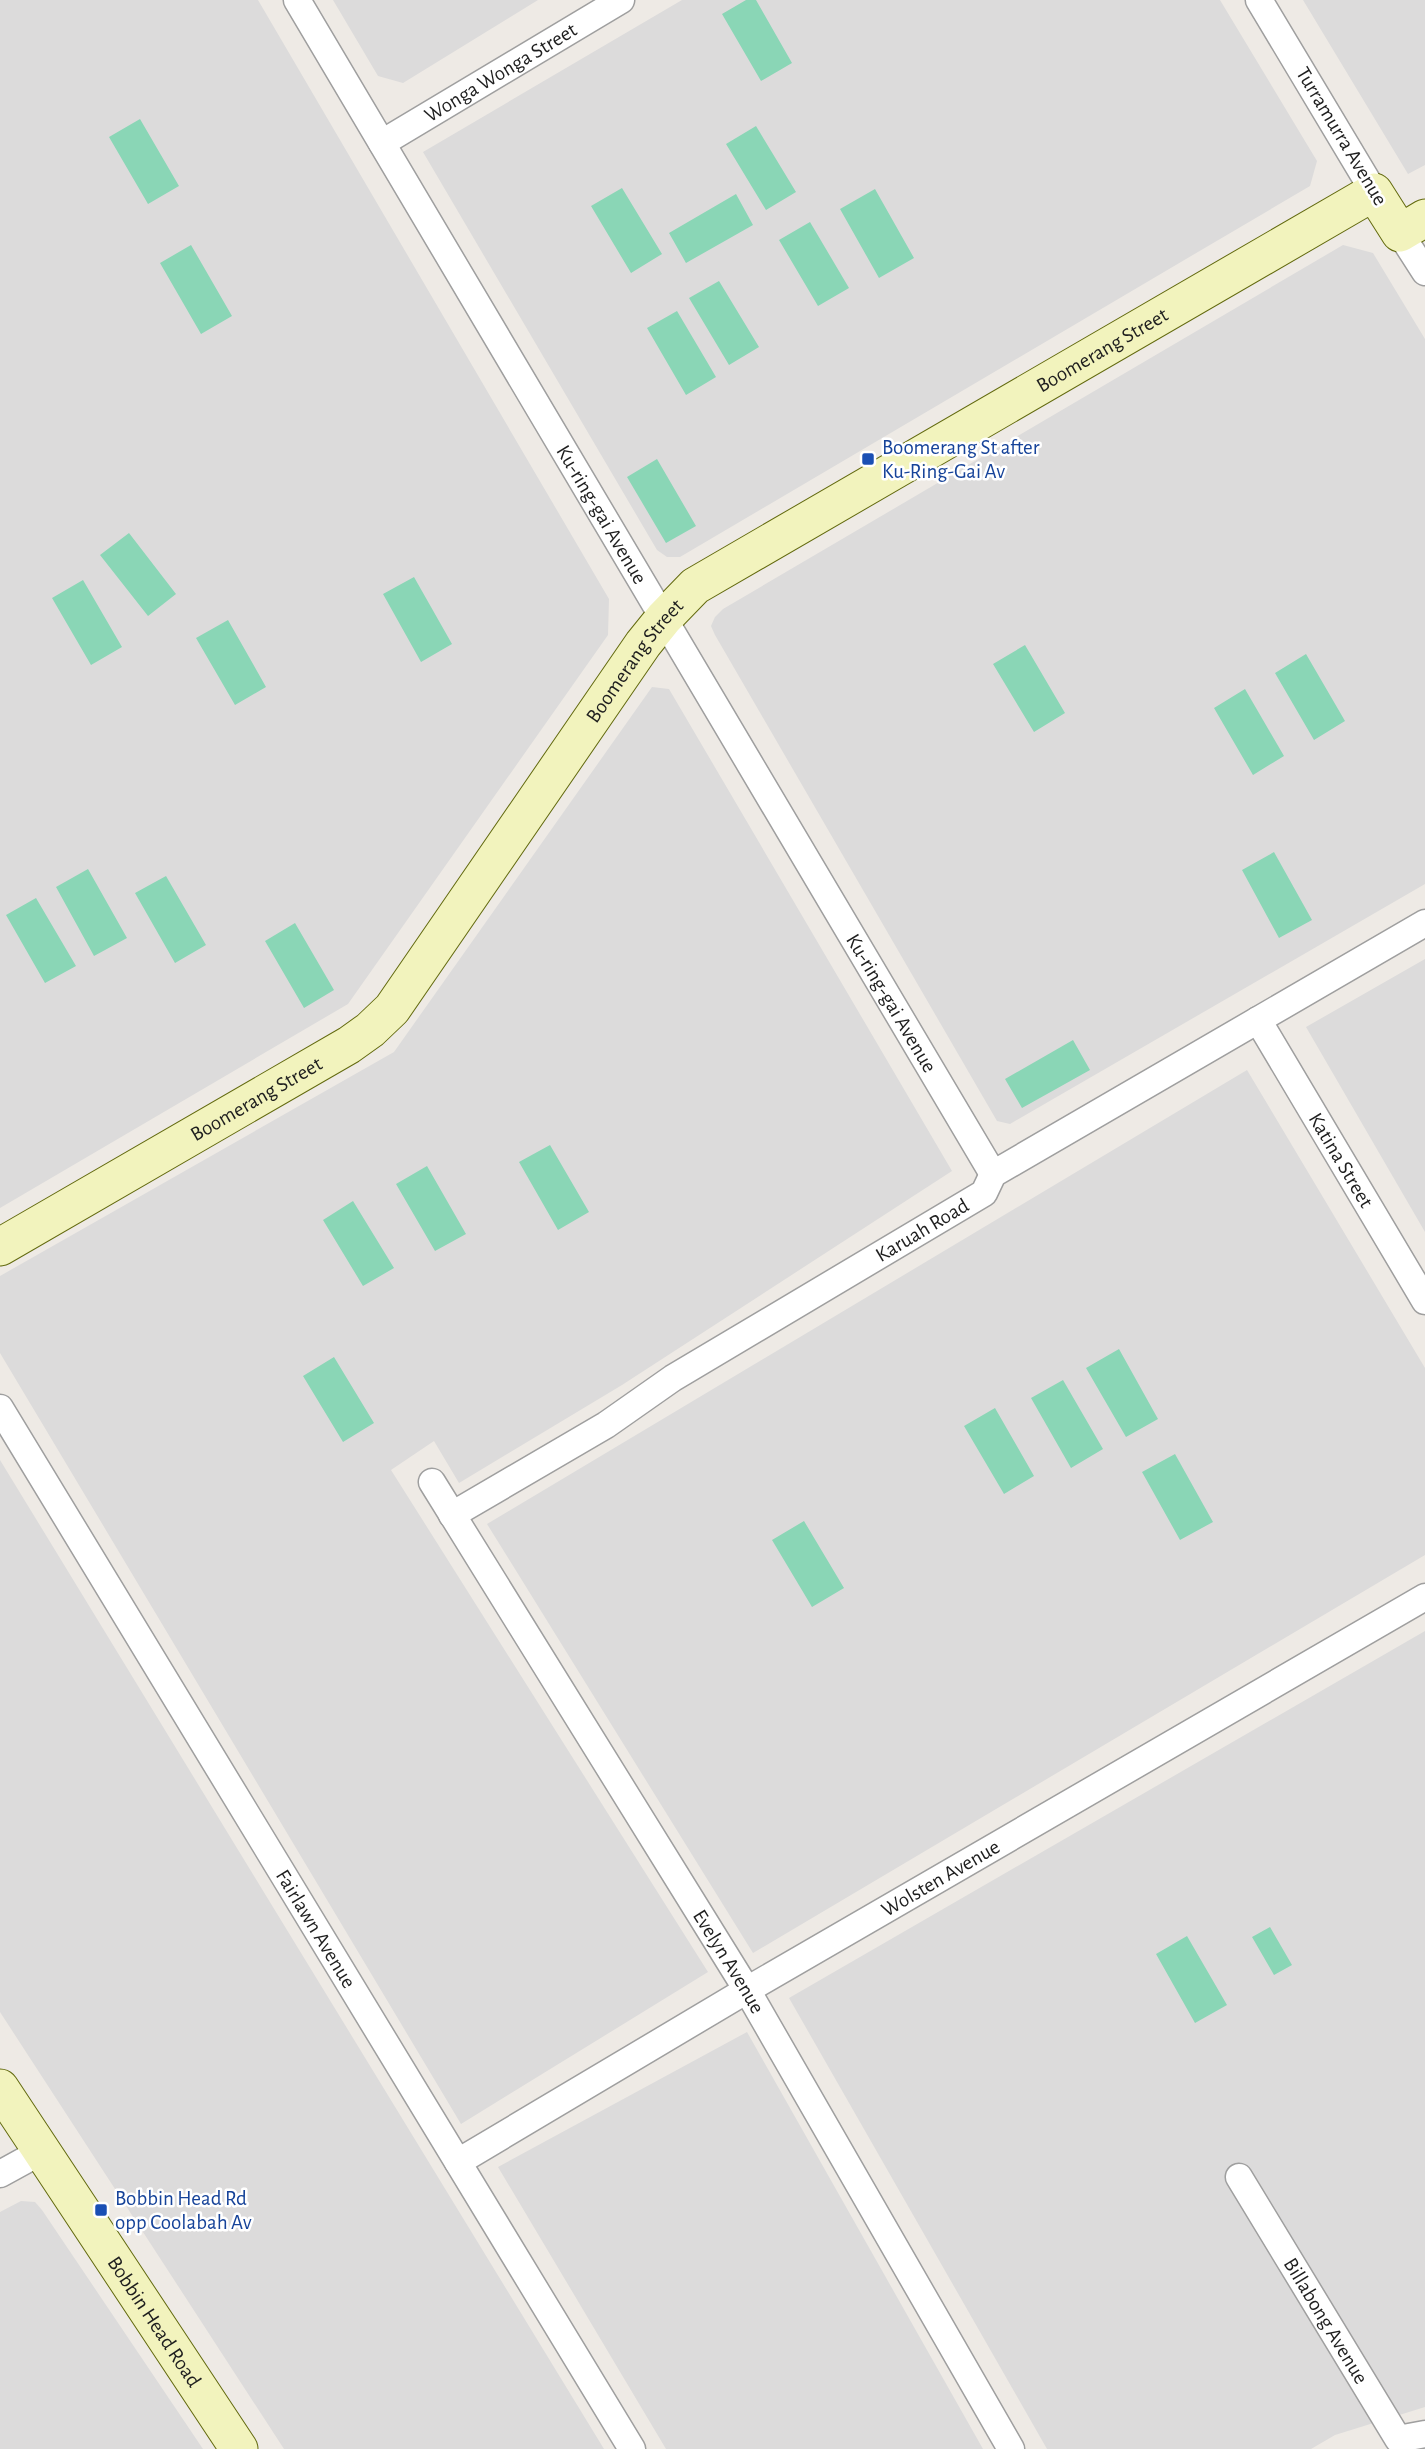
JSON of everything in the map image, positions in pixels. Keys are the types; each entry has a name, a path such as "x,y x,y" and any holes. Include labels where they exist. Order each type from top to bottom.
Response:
{"street":[{"name":"Ku-ring-gai Avenue","path":"297,0 993,1174"},
{"name":"Wonga Wonga Street","path":"382,143 621,0"},
{"name":"Turramurra Avenue","path":"1259,0 1374,191 1413,225 1425,272"},
{"name":"Boomerang Street","path":"0,1247 349,1045 370,1030 392,1009 643,644 695,586 1374,191"},
{"name":"Karuah Road","path":"452,1516 606,1425 673,1378 984,1194 993,1174 1425,923"},
{"name":"Katina Street","path":"1258,1020 1425,1301"},
{"name":"Fairlawn Avenue","path":"0,1408 632,2449"},
{"name":"Evelyn Avenue","path":"432,1482 747,1990 1011,2449"},
{"name":"Wolsten Avenue","path":"458,2162 747,1990 1425,1597"},
{"name":"Bobbin Head Road","path":"0,2088 239,2449"},
{"path":"0,2174 42,2151"},
{"name":"Billabong Avenue","path":"1239,2178 1389,2444 1425,2434"}],"shaded area":[{"path":"0,0 258,0 609,599 608,635 348,1004 0,1208"},
{"path":"333,0 538,0 403,83 378,76"},
{"path":"682,0 1220,0 1317,161 1310,186 680,557 667,557 657,550 423,152"},
{"path":"1303,0 1425,0 1425,165 1408,174"},
{"path":"1343,245 1373,253 1425,339 1425,884 1010,1124 997,1121 711,626 723,609"},
{"path":"652,687 669,689 952,1171 622,1385 459,1483 434,1441 391,1470 708,1972 461,2124 0,1353 0,1276 394,1052"},
{"path":"1425,959 1425,1232 1306,1027"},
{"path":"1247,1070 1425,1368 1425,1555 753,1953 487,1524"},
{"path":"0,1460 604,2449 284,2449 0,2012"},
{"path":"1425,1631 1425,2407 1335,2435 1311,2449 1047,2449 789,1998"},
{"path":"747,2032 983,2449 666,2449 498,2167"},
{"path":"21,2201 35,2202 42,2210 203,2449 0,2449 0,2212"}],"green space":[{"path":"746,0 756,0 792,63 761,81 722,14"},
{"path":"140,119 179,186 148,204 109,137"},
{"path":"756,126 796,192 766,210 726,144"},
{"path":"622,188 662,254 631,273 591,206"},
{"path":"875,189 914,258 879,278 840,209"},
{"path":"736,194 753,225 686,263 669,233"},
{"path":"810,222 849,288 818,306 779,240"},
{"path":"191,245 232,316 201,334 160,263"},
{"path":"719,281 759,347 729,365 689,298"},
{"path":"677,311 716,377 686,395 647,328"},
{"path":"657,459 696,526 666,543 627,477"},
{"path":"129,533 176,594 148,616 100,555"},
{"path":"414,577 452,644 421,662 383,594"},
{"path":"83,580 122,647 91,665 52,598"},
{"path":"228,620 266,687 235,705 196,638"},
{"path":"1025,645 1065,713 1034,732 993,664"},
{"path":"1306,654 1345,721 1314,740 1275,673"},
{"path":"1245,689 1284,756 1253,775 1214,708"},
{"path":"1274,852 1312,920 1279,938 1242,870"},
{"path":"88,869 127,938 94,956 56,887"},
{"path":"166,876 206,945 175,963 135,893"},
{"path":"36,898 76,966 45,983 6,915"},
{"path":"295,923 334,990 304,1008 265,941"},
{"path":"1073,1040 1090,1070 1022,1108 1005,1079"},
{"path":"550,1145 589,1212 558,1230 519,1162"},
{"path":"427,1166 466,1234 435,1251 396,1184"},
{"path":"353,1201 394,1268 363,1286 323,1220"},
{"path":"1119,1349 1158,1419 1126,1437 1086,1368"},
{"path":"334,1357 374,1423 343,1442 303,1376"},
{"path":"1063,1380 1103,1449 1071,1468 1031,1398"},
{"path":"995,1408 1034,1476 1004,1494 964,1426"},
{"path":"1175,1454 1213,1522 1180,1540 1142,1472"},
{"path":"804,1521 844,1588 812,1607 772,1540"},
{"path":"1270,1927 1292,1965 1274,1975 1252,1937"},
{"path":"1187,1936 1227,2005 1195,2023 1156,1954"}],"place":[{"name":"Boomerang St after Ku-Ring-Gai Av","path":"868,459"},
{"name":"Bobbin Head Rd opp Coolabah Av","path":"101,2210"}]}
